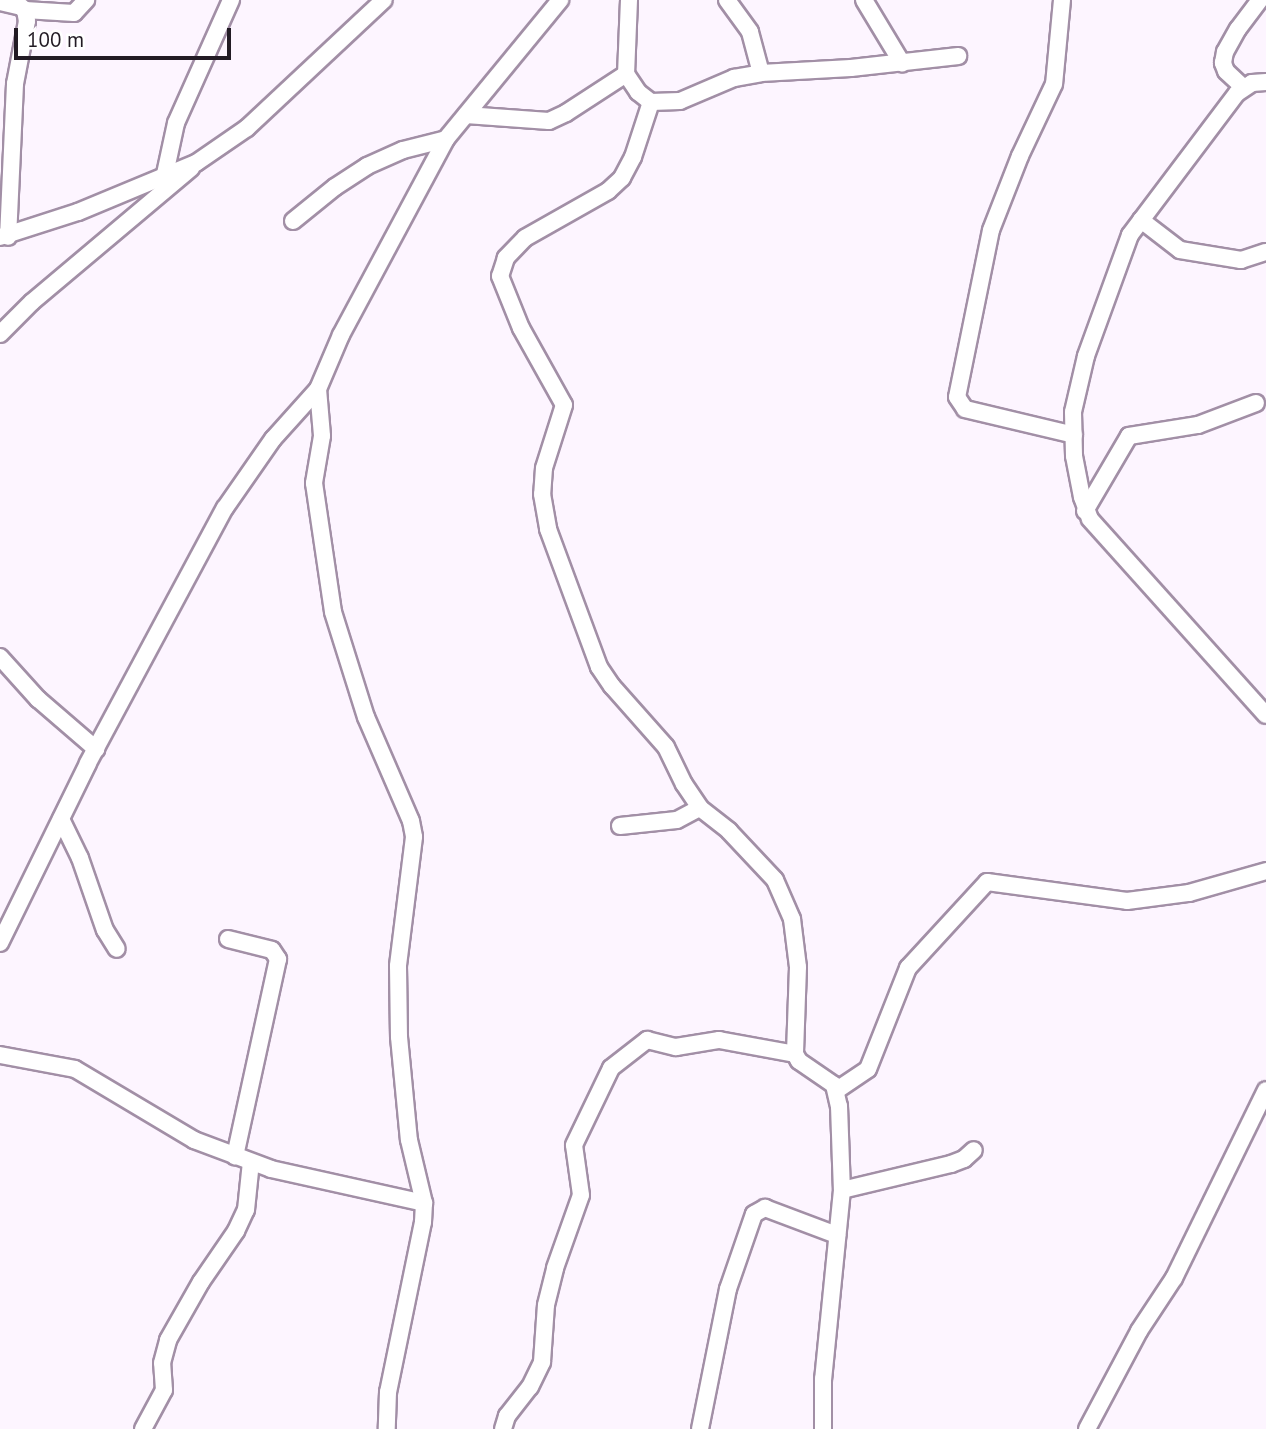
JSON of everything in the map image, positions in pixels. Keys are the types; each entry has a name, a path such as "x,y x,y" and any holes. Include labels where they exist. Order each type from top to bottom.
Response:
{"street":[{"path":"0,2 25,10 74,13 86,0"},
{"path":"165,174 176,123 231,0"},
{"path":"0,334 32,302 83,262 196,163 247,128 384,0"},
{"path":"0,943 96,749 225,508 273,439 318,389 341,335 446,139 560,0"},
{"path":"629,0 626,74 638,92 651,102 680,101 734,78 761,73 902,63 958,56"},
{"path":"727,0 750,32 761,73"},
{"path":"864,0 902,63"},
{"path":"1062,0 1054,84 991,230 957,397 965,409 1074,435"},
{"path":"1243,87 1223,63 1225,52 1260,0"},
{"path":"25,10 27,21 15,83 4,237 78,212 196,163"},
{"path":"467,115 549,121 566,114 626,74"},
{"path":"1266,82 1243,87 1130,235 1086,356 1073,412 1085,511 1266,715"},
{"path":"651,102 633,158 622,178 608,191 525,238 506,258 500,276 521,328 565,405 544,468 542,494 548,529 594,655 612,686 671,753 684,783 700,808 729,831 775,880 792,919 798,967 795,1054 799,1061 830,1080 837,1090 842,1190 835,1286 823,1380 823,1429"},
{"path":"293,221 335,187 367,166 403,150 446,139"},
{"path":"1141,220 1180,250 1241,260 1266,252"},
{"path":"318,389 322,436 314,483 333,612 366,717 407,812 414,837 398,966 399,1037 411,1152 424,1203 420,1240 388,1392 387,1429"},
{"path":"1085,511 1129,436 1198,425 1256,403"},
{"path":"0,657 38,699 96,749"},
{"path":"620,826 677,820 700,808"},
{"path":"61,819 80,858 105,930 117,949"},
{"path":"837,1090 867,1069 908,968 987,882 1127,901 1189,893 1266,872"},
{"path":"228,939 272,950 278,959 235,1156"},
{"path":"503,1429 507,1416 530,1387 542,1362 546,1305 555,1268 581,1195 574,1145 611,1068 647,1041 676,1047 719,1040 795,1054"},
{"path":"0,1055 75,1069 164,1123 251,1162 293,1176 424,1203"},
{"path":"1087,1429 1139,1331 1174,1278 1266,1090"},
{"path":"842,1190 951,1164 964,1159 974,1150"},
{"path":"143,1429 164,1390 162,1363 168,1340 201,1282 236,1231 246,1210 251,1162"},
{"path":"700,1429 728,1289 754,1214 765,1208 837,1235"}]}
